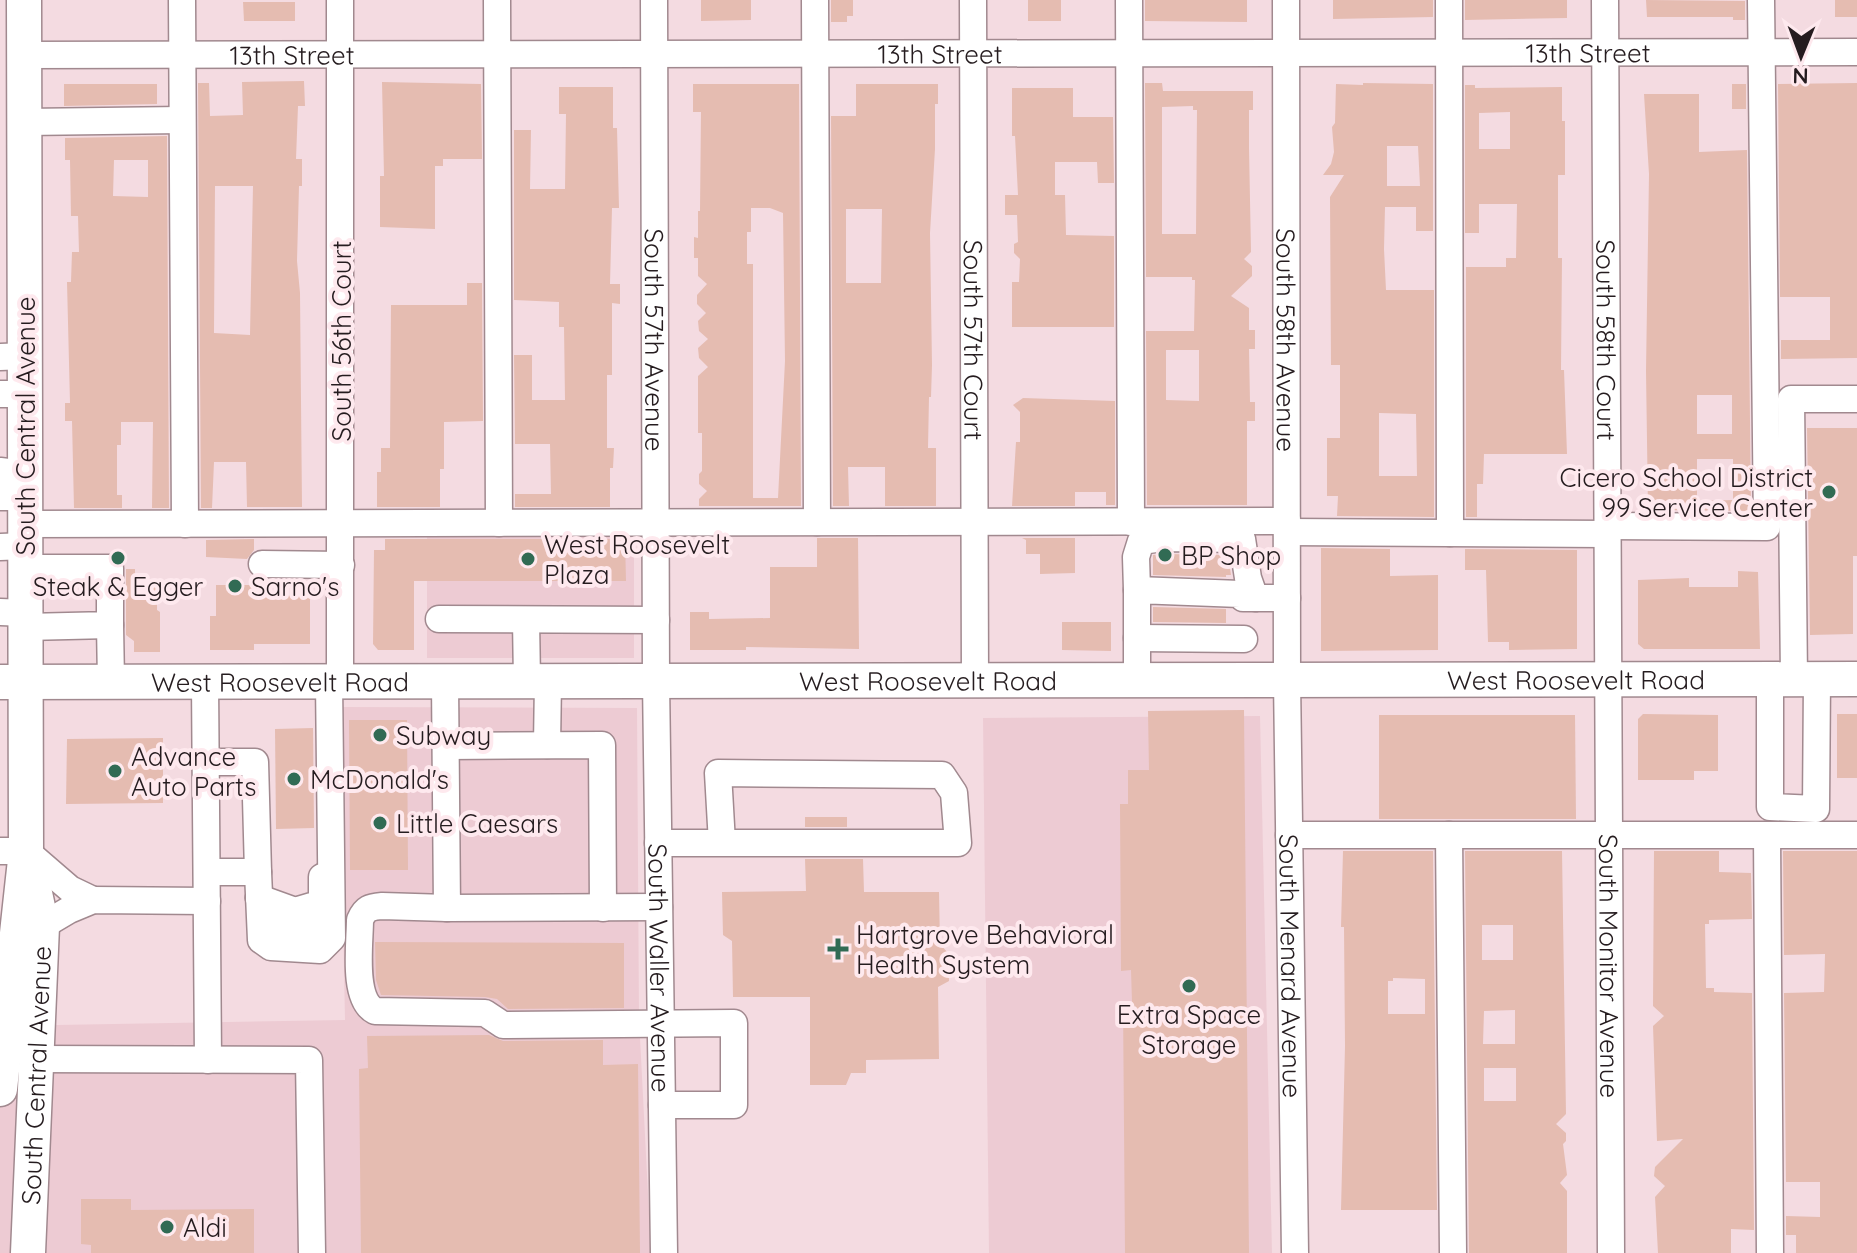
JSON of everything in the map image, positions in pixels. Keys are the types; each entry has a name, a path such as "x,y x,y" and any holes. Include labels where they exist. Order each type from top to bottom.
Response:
{"main road":[{"name":"South Central Avenue","path":"0,1089 13,851 13,682 17,617 12,356 25,122 24,0"},
{"name":"West Roosevelt Road","path":"13,682 1857,679"},
{"name":"South Central Avenue","path":"13,851 42,926 28,1253"},
{"path":"32,1172 42,1253"}],"street":[{"path":"182,0 185,524"},
{"name":"South 56th Court","path":"329,682 341,565 340,0"},
{"path":"497,0 499,523"},
{"name":"South 57th Avenue","path":"654,0 656,681"},
{"path":"815,0 817,522"},
{"name":"South 57th Court","path":"973,0 975,681"},
{"path":"1129,0 1131,522"},
{"name":"South 58th Avenue","path":"1286,0 1287,680"},
{"path":"1449,0 1450,533"},
{"name":"South 58th Court","path":"1605,0 1608,680"},
{"path":"16,516 185,524 1131,522 1450,533 1767,527 1761,0"},
{"name":"13th Street","path":"24,55 1857,52"},
{"path":"25,122 182,120"},
{"path":"1817,835 1816,809 1794,679 1791,399 1857,399"},
{"path":"16,516 110,568 111,682"},
{"path":"1137,680 1136,557 1141,541 1163,538 1242,539 1249,598 1244,639 1244,680"},
{"path":"262,564 341,565"},
{"path":"1137,590 1287,598"},
{"path":"17,617 110,625"},
{"path":"439,619 656,620"},
{"path":"526,620 547,745"},
{"path":"1137,638 1244,639"},
{"path":"1794,679 1770,807 1816,809"},
{"name":"South Menard Avenue","path":"1287,680 1295,1253"},
{"name":"South Monitor Avenue","path":"1608,680 1611,1253"},
{"name":"South Waller Avenue","path":"656,681 664,1253"},
{"path":"205,682 208,1060"},
{"path":"207,872 258,885 295,911 322,903 329,682"},
{"path":"206,762 255,762 261,940 271,947 320,950 332,938 329,682"},
{"path":"445,682 447,908"},
{"path":"446,746 602,745 603,908"},
{"path":"658,843 722,843 958,843 954,793 942,775 718,773 722,843"},
{"path":"1289,835 1857,835"},
{"path":"1449,835 1453,1253"},
{"path":"1767,835 1770,1253"},
{"path":"13,851 70,889 93,900"},
{"path":"42,926 93,900 207,901"},
{"path":"659,907 371,907 363,912 360,920 360,988 364,1003 375,1011 485,1013 503,1025 734,1023 734,1105 662,1105"},
{"path":"35,1059 309,1060 312,1253"}],"shaded area":[{"name":"West Roosevelt Plaza","path":"427,532 634,532 634,658 427,658"},
{"path":"339,707 637,708 639,1018 651,1253 0,1253 0,1026 345,1020"},
{"path":"1260,716 1272,1253 989,1253 983,718"}],"building":[{"path":"701,0 751,0 751,20 701,21"},
{"path":"831,0 853,0 853,16 847,16 847,22 831,22"},
{"path":"1028,0 1061,0 1061,21 1028,21"},
{"path":"1145,0 1247,0 1247,22 1145,21"},
{"path":"1333,0 1433,0 1433,17 1333,19"},
{"path":"1465,0 1567,0 1567,18 1465,20"},
{"path":"1646,0 1745,1 1745,20 1733,20 1733,17 1647,17"},
{"path":"1835,0 1857,0 1857,17 1835,17"},
{"path":"243,2 295,2 295,21 244,21"},
{"path":"304,81 305,106 298,106 296,159 302,159 297,261 302,507 247,507 246,462 214,462 212,508 201,508 198,83 209,83 210,116 243,115 242,82","holes":["215,186 253,186 250,335 214,333"]},
{"path":"382,82 481,84 482,159 443,159 443,166 435,166 435,229 380,227 380,176 384,176"},
{"path":"1145,83 1162,83 1163,91 1253,91 1253,110 1249,110 1251,252 1244,259 1252,266 1252,276 1231,296 1249,308 1249,330 1255,330 1255,349 1249,349 1250,402 1255,402 1255,421 1247,421 1247,505 1147,505 1146,331 1194,331 1195,280 1192,277 1146,277","holes":["1193,106 1193,110 1197,110 1196,234 1162,234 1162,107","1166,350 1199,350 1199,401 1166,400"]},
{"path":"1857,83 1857,358 1781,359 1781,340 1830,340 1830,297 1780,297 1778,84"},
{"path":"64,84 157,84 157,104 64,106"},
{"path":"693,84 799,84 801,506 699,506 699,499 707,491 699,484 702,433 698,433 698,376 708,367 699,358 698,348 708,339 699,331 698,321 706,313 697,304 697,295 707,284 698,276 698,258 694,258 694,237 698,238 700,211 701,112 693,112","holes":["751,208 770,208 783,213 785,361 778,498 753,498 753,264 747,264 747,232 751,232"]},
{"path":"856,84 938,84 930,233 932,365 928,448 936,448 936,506 885,506 885,467 848,467 849,506 833,506 831,116 856,116","holes":["846,209 882,209 881,283 846,283"]},
{"path":"1336,84 1433,84 1433,231 1416,231 1416,207 1385,207 1384,249 1386,290 1434,290 1434,517 1337,516 1338,496 1327,496 1327,438 1340,438 1340,365 1331,365 1330,197 1344,175 1323,175 1331,164 1334,152 1332,127 1335,123","holes":["1387,146 1418,146 1420,186 1387,186","1379,413 1416,414 1417,476 1379,476"]},
{"path":"1732,84 1746,84 1746,109 1732,109"},
{"path":"1465,85 1475,85 1475,88 1562,87 1565,175 1558,175 1558,258 1562,258 1561,370 1564,370 1567,454 1484,454 1483,484 1477,484 1477,517 1466,517 1466,267 1506,267 1506,258 1516,258 1517,204 1479,204 1479,233 1465,233","holes":["1510,112 1510,149 1479,149 1479,113"]},
{"path":"559,87 613,87 619,208 612,208 610,284 620,284 620,304 612,303 612,375 607,375 607,448 614,448 613,468 610,468 610,507 515,507 515,494 551,494 550,444 515,444 514,355 532,355 532,400 565,400 564,327 559,327 559,302 514,300 514,130 531,130 530,189 565,189 566,114 559,114"},
{"path":"1012,88 1073,88 1073,117 1113,117 1114,183 1098,183 1097,162 1055,162 1055,195 1065,195 1066,235 1114,236 1114,327 1012,327 1012,282 1019,282 1020,259 1014,253 1014,244 1018,242 1017,215 1005,215 1005,195 1018,195 1015,136 1012,136"},
{"path":"1644,94 1699,94 1699,152 1747,150 1751,511 1648,510 1646,371 1649,174","holes":["1697,395 1732,395 1732,434 1697,434","1697,459 1733,459 1733,500 1697,501"]},
{"path":"167,136 169,508 152,508 153,422 121,422 121,445 117,445 117,495 122,495 122,508 74,508 72,421 65,421 65,403 70,403 67,282 71,282 72,252 79,252 78,216 71,216 70,160 65,160 65,138","holes":["114,160 148,160 148,197 113,196"]},
{"path":"467,283 482,283 483,421 444,422 440,507 377,507 381,448 390,448 391,305 467,305"},
{"path":"1023,398 1115,401 1115,505 1106,505 1106,492 1075,492 1075,506 1012,506 1016,442 1020,442 1020,412 1013,405"},
{"name":"Cicero School District 99 Service Center","path":"1807,428 1857,428 1857,556 1853,556 1853,634 1810,635"},
{"path":"817,538 858,538 859,649 746,647 746,650 690,650 690,612 709,612 709,619 770,618 770,567 817,567"},
{"path":"1022,538 1075,538 1075,573 1040,574 1040,554 1026,554 1026,540"},
{"path":"254,539 254,550 247,559 206,557 206,540"},
{"name":"West Roosevelt Plaza","path":"385,539 625,539 626,581 414,581 414,650 378,650 373,644 374,550 385,550"},
{"path":"1321,548 1390,549 1390,576 1438,575 1438,650 1321,651"},
{"path":"1465,549 1577,550 1577,649 1509,650 1509,642 1488,642 1486,570 1465,570"},
{"path":"1153,555 1228,555 1231,575 1153,575"},
{"path":"126,569 135,569 135,585 157,585 160,652 134,652 134,641 126,635"},
{"path":"1738,571 1758,572 1760,649 1644,649 1638,644 1638,580 1689,578 1689,587 1738,587"},
{"path":"216,585 254,585 254,595 310,596 310,644 254,644 254,650 210,650 210,616 216,616"},
{"path":"1153,607 1226,609 1226,623 1153,622"},
{"path":"1062,622 1111,622 1111,651 1062,650"},
{"name":"Extra Space Storage","path":"1244,710 1249,1253 1125,1253 1123,1002 1132,1002 1131,970 1121,971 1120,804 1128,804 1128,770 1149,770 1148,711"},
{"path":"1643,714 1718,715 1718,771 1694,771 1694,780 1638,780 1638,719"},
{"path":"1837,714 1857,714 1857,778 1837,778"},
{"path":"1379,715 1575,715 1576,819 1379,819"},
{"path":"349,720 407,720 408,870 350,870"},
{"name":"McDonald's","path":"313,728 314,828 276,829 275,729"},
{"name":"Advance Auto Parts","path":"163,738 163,803 66,804 67,739"},
{"path":"805,817 847,817 847,827 805,827"},
{"path":"1343,851 1433,851 1437,1210 1341,1210 1345,1046 1344,927 1341,927","holes":["1393,978 1425,979 1425,1014 1388,1014 1388,981 1393,981"]},
{"path":"1465,851 1562,851 1566,1114 1556,1124 1566,1133 1563,1144 1567,1175 1560,1183 1567,1191 1567,1253 1469,1253","holes":["1482,925 1513,925 1513,960 1482,960","1515,1010 1515,1044 1483,1044 1484,1011","1484,1068 1516,1068 1516,1101 1484,1101"]},
{"path":"1654,851 1719,851 1719,872 1751,873 1752,919 1709,920 1709,924 1705,924 1706,988 1714,988 1714,992 1752,993 1754,1230 1731,1229 1731,1253 1658,1253 1655,1197 1665,1186 1654,1176 1655,1167 1683,1139 1657,1141 1653,1026 1664,1016 1653,1006"},
{"path":"1783,851 1857,851 1857,1253 1796,1253 1796,1235 1786,1235 1786,1216 1820,1217 1820,1182 1786,1182 1784,993 1824,992 1825,954 1784,955"},
{"name":"Hartgrove Behavioral Health System","path":"805,859 863,859 864,892 939,892 940,944 948,953 949,981 938,987 939,1059 866,1060 866,1073 851,1073 846,1085 810,1085 810,997 733,997 732,941 723,935 722,892 806,891"},
{"path":"375,942 624,943 624,1008 508,1009 497,999 485,997 381,995 376,980"},
{"path":"489,1035 503,1041 603,1040 603,1065 638,1064 640,1253 361,1253 359,1069 368,1068 367,1036"},
{"name":"Aldi","path":"81,1199 131,1199 131,1210 254,1209 254,1253 91,1253 91,1245 81,1244"}],"place":[{"name":"Cicero School District 99 Service Center","path":"1829,492"},
{"name":"BP Shop","path":"1165,555"},
{"name":"Steak & Egger","path":"118,558"},
{"name":"West Roosevelt Plaza","path":"528,559"},
{"name":"Sarno's","path":"235,586"},
{"name":"Subway","path":"380,735"},
{"name":"Advance Auto Parts","path":"115,771"},
{"name":"McDonald's","path":"294,779"},
{"name":"Little Caesars","path":"380,823"},
{"name":"Hartgrove Behavioral Health System","path":"838,949"},
{"name":"Extra Space Storage","path":"1189,986"},
{"name":"Aldi","path":"167,1227"}]}
